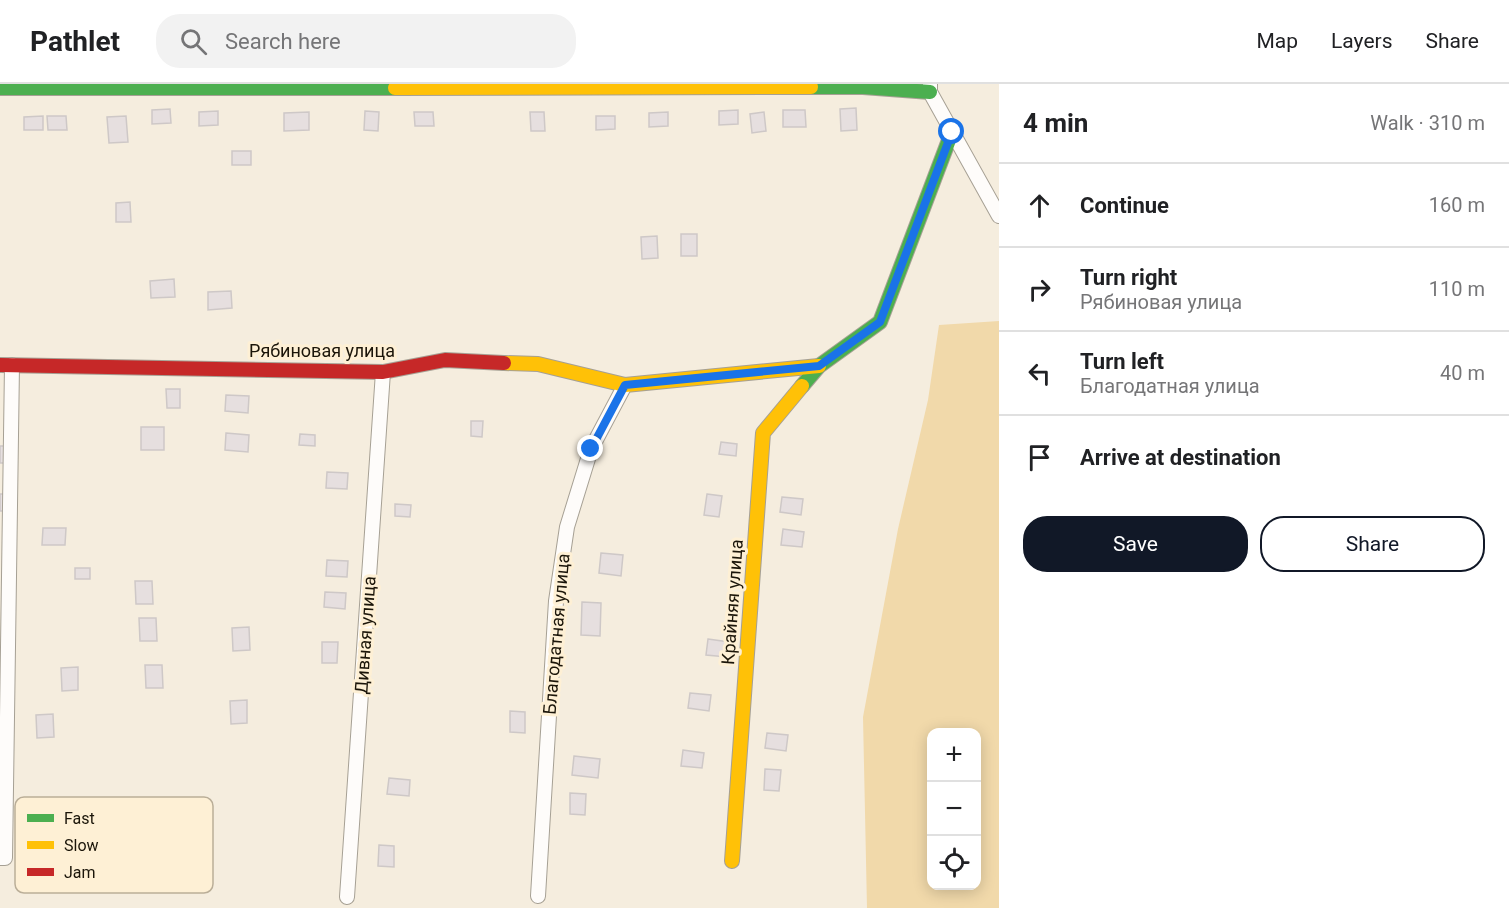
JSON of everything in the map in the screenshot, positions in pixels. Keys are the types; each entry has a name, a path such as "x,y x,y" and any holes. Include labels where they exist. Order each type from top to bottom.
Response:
{"street":[{"path":"0,88 863,86 930,88 999,216"},
{"name":"Крайняя улица","path":"732,861 763,433 819,366 880,322 952,132"},
{"name":"Рябиновая улица","path":"6,365 383,372 445,360 538,364 625,385 819,366"},
{"path":"3,858 6,365"},
{"name":"Дивная улица","path":"347,897 383,372"},
{"name":"Благодатная улица","path":"538,896 556,601 567,526 591,449 625,385"}],"shaded area":[{"path":"999,321 999,908 867,908 863,717 898,529 928,400 939,325"}],"building":[{"path":"856,108 857,130 841,131 840,109"},
{"path":"170,109 171,123 152,124 152,110"},
{"path":"738,110 738,124 719,125 719,111"},
{"path":"783,110 805,110 806,127 783,127"},
{"path":"218,111 218,125 199,126 199,112"},
{"path":"365,111 379,112 378,131 364,130"},
{"path":"309,112 309,130 284,131 284,113"},
{"path":"414,112 433,112 434,126 415,126"},
{"path":"530,112 544,112 545,131 531,131"},
{"path":"668,112 668,126 649,127 649,113"},
{"path":"764,112 766,131 752,133 750,114"},
{"path":"43,116 43,130 24,130 24,117"},
{"path":"47,116 66,116 67,130 48,130"},
{"path":"126,116 128,142 109,143 107,117"},
{"path":"596,116 615,116 615,129 596,130"},
{"path":"232,151 251,151 251,165 232,165"},
{"path":"130,202 131,222 116,222 116,203"},
{"path":"681,234 697,234 697,256 681,256"},
{"path":"657,236 658,258 642,259 641,237"},
{"path":"174,279 175,297 151,298 150,281"},
{"path":"231,291 232,308 208,310 208,292"},
{"path":"166,389 180,389 180,408 167,408"},
{"path":"226,395 249,396 248,413 225,411"},
{"path":"471,421 483,421 482,437 471,436"},
{"path":"141,427 164,427 164,450 141,450"},
{"path":"226,433 249,435 248,452 225,450"},
{"path":"300,434 315,435 315,446 299,445"},
{"path":"721,442 737,444 736,456 719,454"},
{"path":"0,446 10,446 10,463 0,463"},
{"path":"327,472 348,473 347,489 326,488"},
{"path":"0,494 6,494 6,511 0,511"},
{"path":"707,494 722,496 719,517 704,515"},
{"path":"782,497 803,499 801,515 780,512"},
{"path":"395,504 411,505 410,517 395,516"},
{"path":"43,528 66,528 65,545 42,545"},
{"path":"783,529 804,532 802,547 781,545"},
{"path":"601,553 623,555 621,576 599,573"},
{"path":"327,560 348,561 347,577 326,576"},
{"path":"75,568 90,568 90,579 75,579"},
{"path":"135,581 152,581 153,604 136,604"},
{"path":"325,592 346,593 345,609 324,607"},
{"path":"582,602 601,603 600,636 581,635"},
{"path":"139,618 156,618 157,641 140,641"},
{"path":"249,627 250,650 233,651 232,628"},
{"path":"708,639 729,642 727,657 706,655"},
{"path":"322,642 338,642 337,663 322,663"},
{"path":"145,665 162,665 163,688 146,688"},
{"path":"78,667 78,690 62,691 61,668"},
{"path":"690,693 711,695 709,711 688,708"},
{"path":"247,700 247,723 231,724 230,701"},
{"path":"510,711 525,712 525,733 510,732"},
{"path":"53,714 54,737 37,738 36,715"},
{"path":"767,733 788,735 786,751 765,748"},
{"path":"683,750 704,753 702,768 681,766"},
{"path":"574,756 600,759 598,778 572,775"},
{"path":"765,769 781,770 779,791 764,790"},
{"path":"389,778 410,780 409,796 387,794"},
{"path":"570,793 586,794 585,815 570,814"},
{"path":"379,845 394,846 394,867 378,866"}],"traffic: fast":[{"path":"811,87 863,87 930,92"},
{"path":"0,88 395,88"},
{"path":"802,386 819,366 880,322 952,132"}],"traffic: slow":[{"path":"395,88 811,87"},
{"path":"504,363 538,364 625,385 819,366"},
{"path":"732,861 763,433 802,386"}],"traffic: jam":[{"path":"0,365 383,372 445,360 504,363"}],"route":[{"path":"591,449 625,385 819,366 880,322 952,132"}]}
